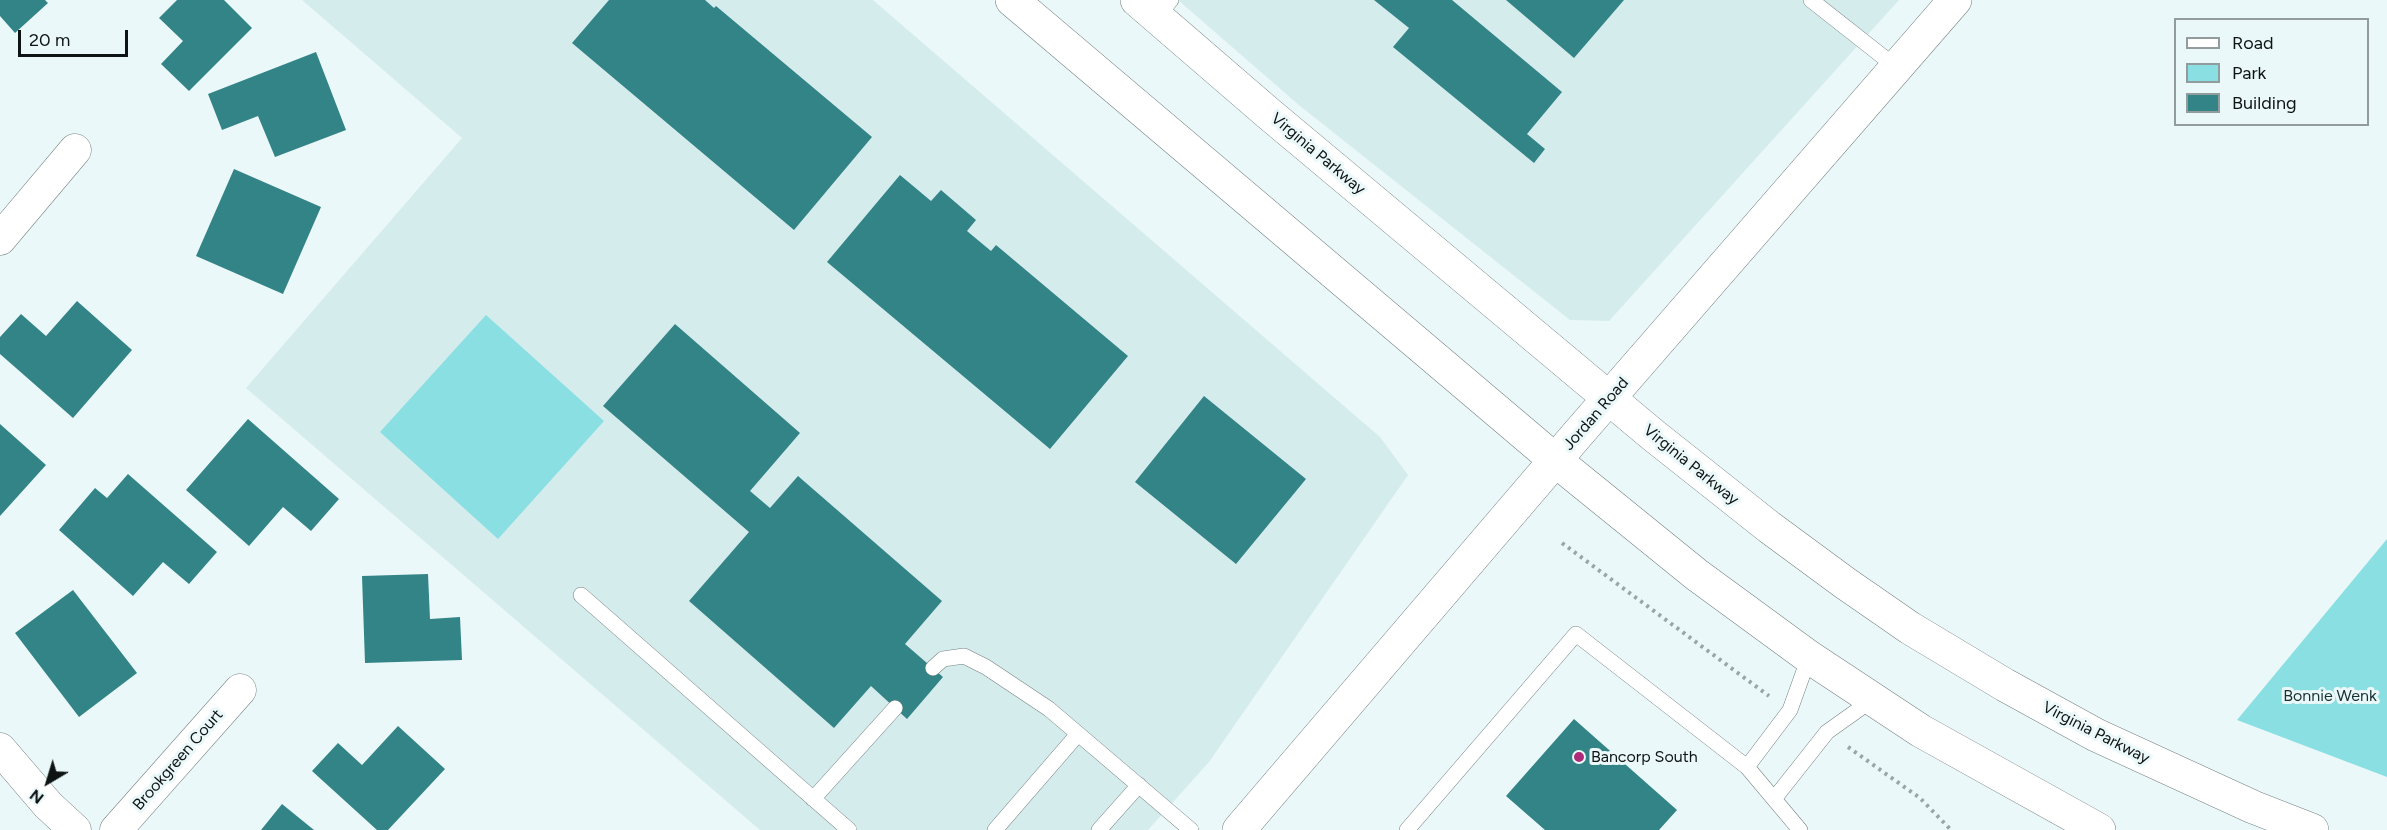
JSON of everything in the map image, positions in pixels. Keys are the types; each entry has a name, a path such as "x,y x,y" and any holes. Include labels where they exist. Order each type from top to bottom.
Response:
{"main road":[{"path":"1012,0 1556,460 1697,575 1872,700 1921,731 2099,830"},
{"name":"Jordan Road","path":"1239,830 1609,398 1955,0"},
{"name":"Virginia Parkway","path":"1155,6 1268,113 1609,398 1769,527 1845,583 1910,628 2005,685 2096,735 2253,807 2312,830"}],"street":[{"path":"0,239 75,150"},
{"name":"Brookgreen Court","path":"116,830 240,690"},
{"path":"0,749 48,805 75,830"}],"lane":[{"path":"1811,0 1896,67"},
{"path":"580,595 849,830"},
{"path":"1407,830 1576,634 1747,767 1800,830"},
{"path":"933,668 943,659 964,656 986,667 1040,703 1191,830"},
{"path":"1747,767 1790,710 1809,657"},
{"path":"1774,799 1827,732 1872,700"},
{"path":"813,799 895,708"},
{"path":"994,830 1078,734"},
{"path":"1100,830 1139,785"}],"path":[{"path":"1562,543 1724,664 1790,710"},
{"path":"1827,732 1920,798 1951,830"}],"shaded area":[{"path":"302,0 873,0 1380,437 1408,475 1209,762 1148,830 760,830 246,388 462,138"},
{"path":"1178,0 1899,0 1609,321 1570,320 1300,106"}],"green space":[{"path":"486,315 604,421 498,539 380,432"},
{"name":"Bonnie Wenk","path":"2387,539 2387,777 2237,720"}],"building":[{"path":"0,0 45,0 48,3 15,33 0,16"},
{"path":"177,0 224,0 252,28 189,91 161,64 183,41 159,18"},
{"path":"609,0 705,0 714,8 716,6 872,137 794,230 572,43"},
{"path":"1374,0 1452,0 1562,92 1527,134 1545,149 1534,163 1393,47 1409,28"},
{"path":"1506,0 1624,0 1574,58"},
{"path":"316,52 346,130 275,157 258,116 222,130 208,94"},
{"path":"234,169 321,207 283,294 196,256"},
{"path":"900,175 931,201 941,190 976,220 967,231 991,251 996,245 1128,356 1050,449 827,262"},
{"path":"77,301 132,350 73,418 0,354 0,337 21,314 46,336"},
{"path":"675,324 800,433 750,491 770,508 798,476 942,601 905,644 943,677 907,719 871,686 834,728 689,601 749,532 603,406"},
{"path":"1204,396 1306,479 1236,564 1135,482"},
{"path":"248,419 339,499 311,531 283,507 249,546 186,490"},
{"path":"0,424 46,465 0,516"},
{"path":"128,474 217,552 189,584 163,562 133,596 59,530 95,488 107,498"},
{"path":"428,574 430,619 460,617 462,660 365,663 362,576"},
{"path":"73,590 137,673 79,717 15,633"},
{"name":"Bancorp South","path":"1574,719 1677,810 1659,830 1545,830 1506,796"},
{"path":"398,726 445,769 388,830 377,830 312,771 338,743 362,765"},
{"path":"282,804 314,830 261,830"}],"place":[{"name":"Bancorp South","path":"1579,757"}]}
